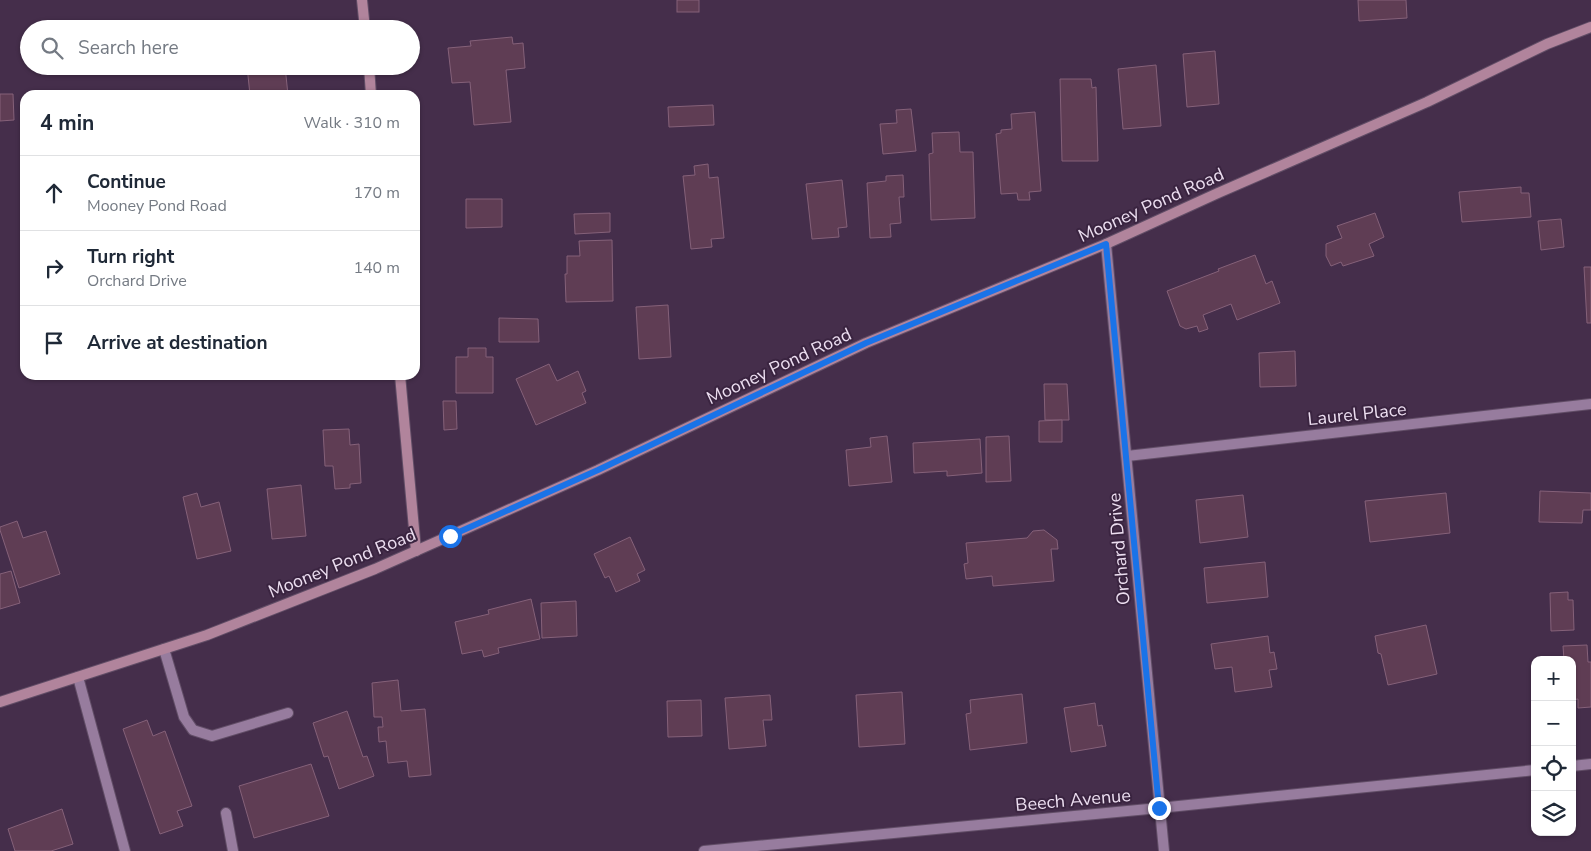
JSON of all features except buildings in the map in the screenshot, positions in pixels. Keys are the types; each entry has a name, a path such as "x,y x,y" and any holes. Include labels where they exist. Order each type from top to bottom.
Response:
{"street":[{"path":"362,0 364,20"},
{"name":"Mooney Pond Road","path":"0,702 207,635 375,569 598,470 866,343 1106,244 1218,192 1427,102 1547,44 1591,27"},
{"path":"370,75 371,90"},
{"name":"Orchard Drive","path":"1106,244 1164,851"},
{"path":"400,380 416,551"},
{"name":"Laurel Place","path":"1127,456 1591,404"},
{"path":"164,649 184,716 193,730 212,736 288,713"},
{"path":"78,677 125,851"},
{"path":"1576,766 1591,764"},
{"name":"Beech Avenue","path":"704,851 1531,770"},
{"path":"226,813 233,851"}],"route":[{"path":"450,536 598,470 866,343 1106,244 1159,808"}]}
